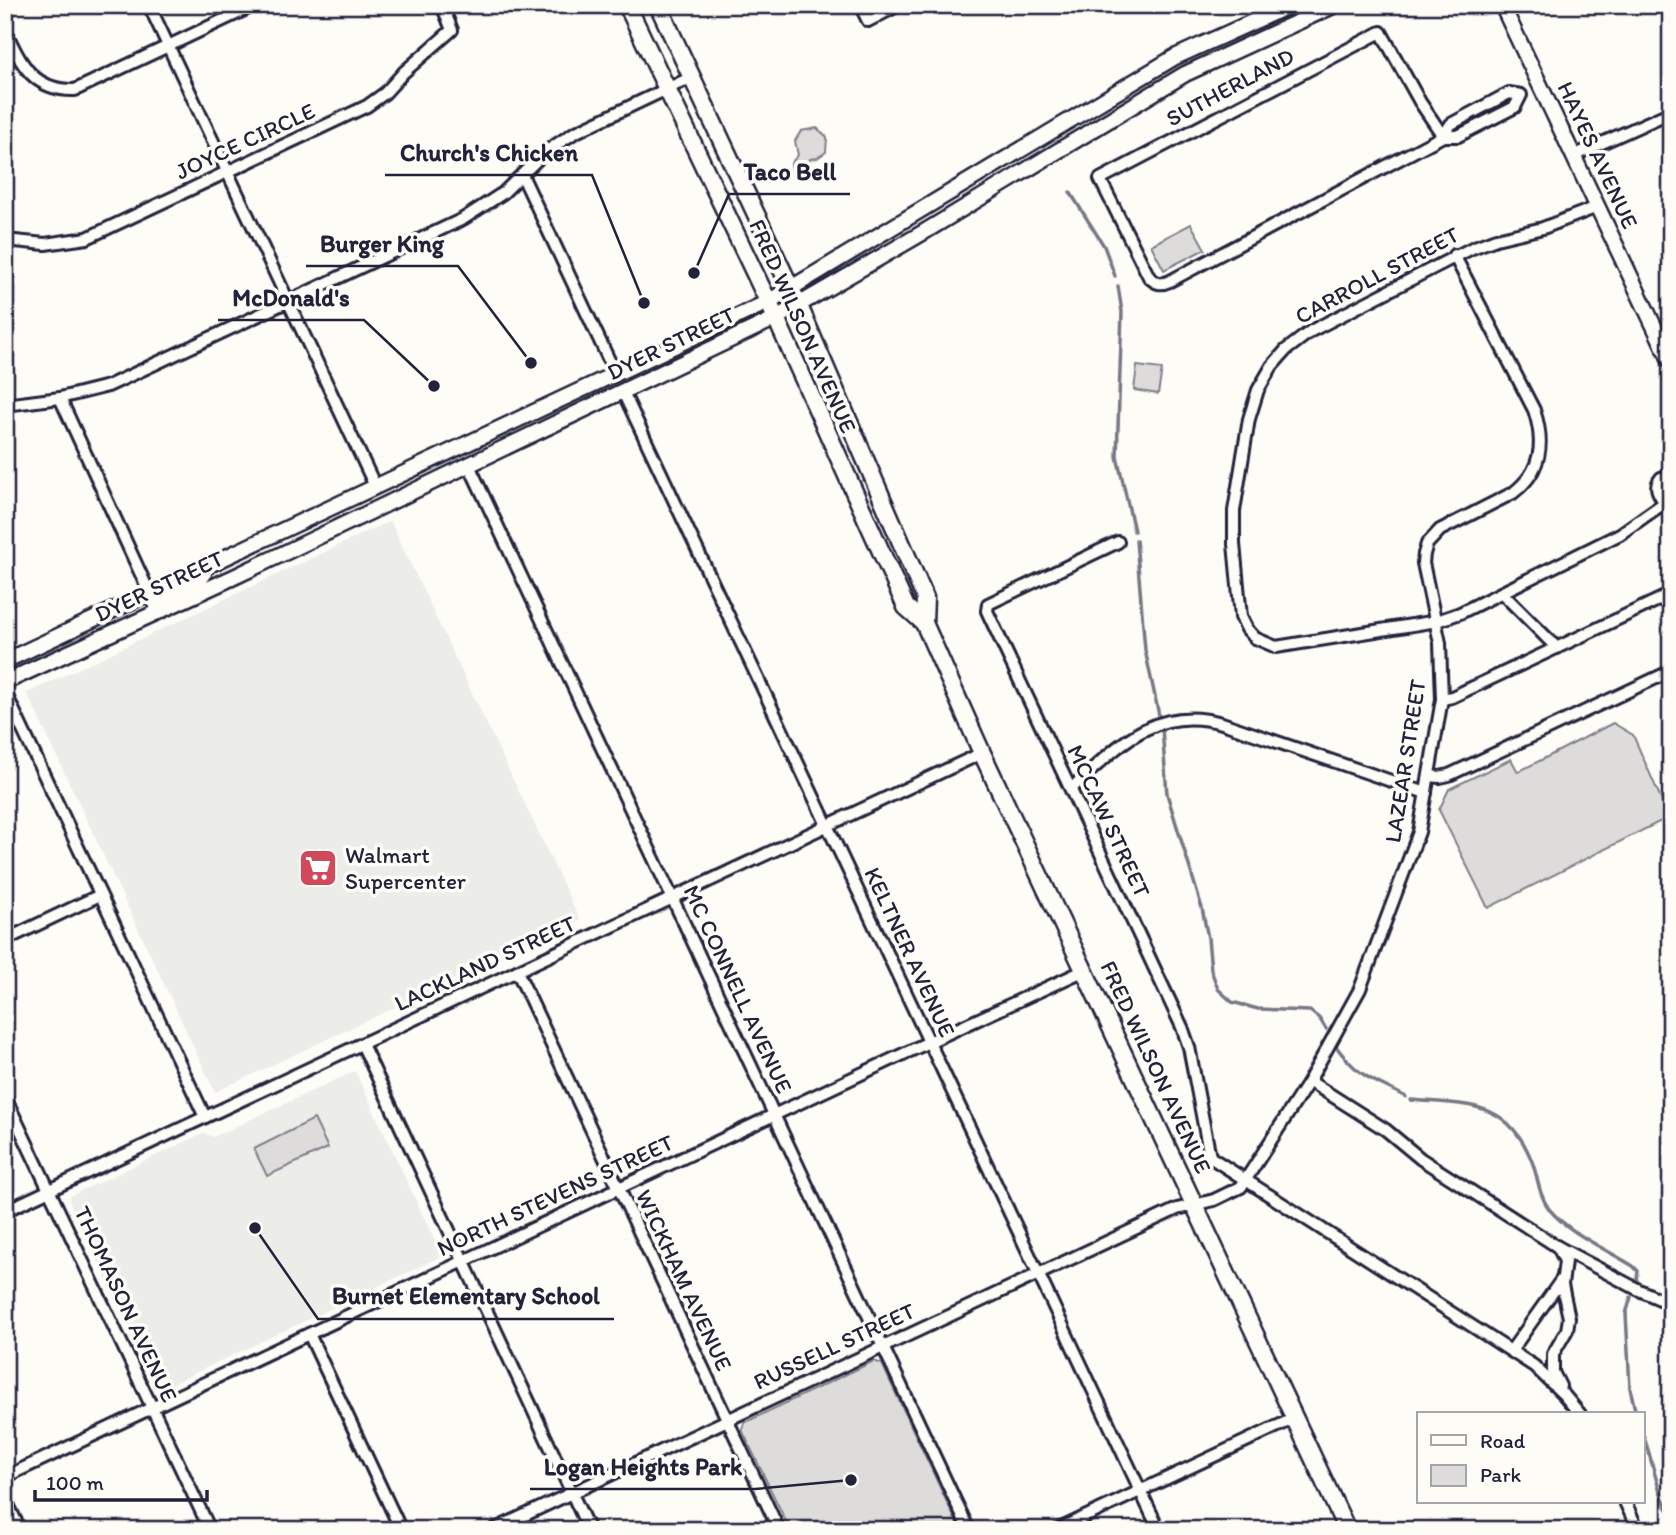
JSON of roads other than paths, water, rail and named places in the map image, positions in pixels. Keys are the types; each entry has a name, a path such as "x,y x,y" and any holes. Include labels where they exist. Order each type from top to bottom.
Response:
{"main road":[{"name":"FRED WILSON AVENUE","path":"627,5 776,318 906,607 924,623 982,753 1347,1530"},
{"name":"FRED WILSON AVENUE","path":"658,5 799,306 925,598 924,623"},
{"name":"DYER STREET","path":"5,661 768,302 1175,57 1290,5"},
{"name":"DYER STREET","path":"5,682 469,466 776,318 1174,80 1335,5"},
{"name":"HAYES AVENUE","path":"1502,5 1671,362"},
{"path":"582,411 587,402 614,386 618,381 615,373"},
{"path":"469,466 466,459 468,453 493,441 503,433 507,425"},
{"path":"334,529 338,519 369,502 376,495 375,486"},
{"path":"158,612 156,606 160,600 201,578 212,563"}],"street":[{"path":"149,5 375,486"},
{"path":"5,30 22,63 33,77 48,86 69,90 83,87 256,5"},
{"name":"JOYCE CIRCLE","path":"5,240 45,244 87,238 367,106 385,93 412,64 452,30 442,5"},
{"path":"860,5 868,21 899,5"},
{"path":"1667,5 1671,15"},
{"name":"SUTHERLAND","path":"1381,32 1420,102 1443,136 1182,275 1160,284 1149,277 1100,179 1381,32"},
{"path":"5,405 60,398 108,386 463,219 485,206 545,152 574,133 691,76"},
{"path":"1443,136 1451,124 1508,93 1521,95 1539,84"},
{"path":"1573,156 1671,112"},
{"path":"522,175 615,373"},
{"name":"CARROLL STREET","path":"1437,621 1287,646 1265,644 1250,633 1241,617 1233,522 1252,407 1272,366 1302,337 1454,256 1496,239 1543,228 1597,207"},
{"name":"LAZEAR STREET","path":"1245,1181 1309,1082 1364,981 1419,832 1442,699 1437,621 1423,563 1427,544 1440,530 1513,494 1534,472 1541,452 1541,437 1534,410 1454,256"},
{"name":"KELTNER AVENUE","path":"623,392 1159,1530"},
{"path":"60,398 149,593"},
{"name":"MC CONNELL AVENUE","path":"469,466 969,1530"},
{"path":"1437,621 1460,613 1620,534 1668,500 1658,493 1657,485 1661,478 1671,475"},
{"name":"MCCAW STREET","path":"1118,542 988,604 987,608 1186,1038 1210,1157 1534,1366 1578,1412"},
{"path":"1502,593 1557,648"},
{"path":"1442,699 1452,697 1671,594"},
{"path":"1429,776 1449,775 1671,671"},
{"path":"5,692 205,1117"},
{"path":"1072,788 1141,729 1178,719 1198,718 1222,723 1426,793"},
{"name":"LACKLAND STREET","path":"5,1211 982,753"},
{"path":"5,940 100,895"},
{"name":"NORTH STEVENS STREET","path":"5,1477 1085,970"},
{"name":"WICKHAM AVENUE","path":"517,971 779,1530"},
{"path":"362,1044 589,1530"},
{"path":"1309,1082 1386,1130 1421,1159 1558,1247 1671,1304"},
{"name":"THOMASON AVENUE","path":"5,1097 209,1530"},
{"name":"RUSSELL STREET","path":"493,1530 1177,1209 1214,1200 1241,1187 1245,1181"},
{"path":"1558,1247 1564,1261 1562,1285 1569,1318 1567,1330 1553,1354 1553,1372 1564,1395"},
{"path":"1511,1351 1562,1279"},
{"path":"309,1334 401,1530"},
{"path":"1057,1530 1295,1418"},
{"path":"5,1498 20,1530"},
{"path":"1626,1504 1638,1530"}],"waterway":[{"path":"1070,192 1104,246 1115,276"},
{"path":"1118,286 1122,312 1117,456 1134,531"},
{"path":"1136,540 1145,650 1160,720"},
{"path":"1162,728 1167,794 1202,908 1211,970 1218,989 1232,1002 1258,1009 1310,1011 1320,1019 1326,1029"},
{"path":"1335,1045 1359,1071 1406,1097"},
{"path":"1411,1100 1483,1109 1510,1125 1531,1159 1549,1209 1578,1234 1633,1266 1638,1271 1637,1280"},
{"path":"1631,1297 1626,1314 1630,1388 1636,1412"},
{"path":"1644,1438 1658,1485 1671,1514"}],"place":[{"name":"Taco Bell","path":"694,273"},
{"name":"Church's Chicken","path":"644,303"},
{"name":"Burger King","path":"531,363"},
{"name":"McDonald's","path":"434,386"},
{"name":"Walmart Supercenter","path":"318,868"},
{"name":"Burnet Elementary School","path":"255,1228"},
{"name":"Logan Heights Park","path":"851,1480"}]}
